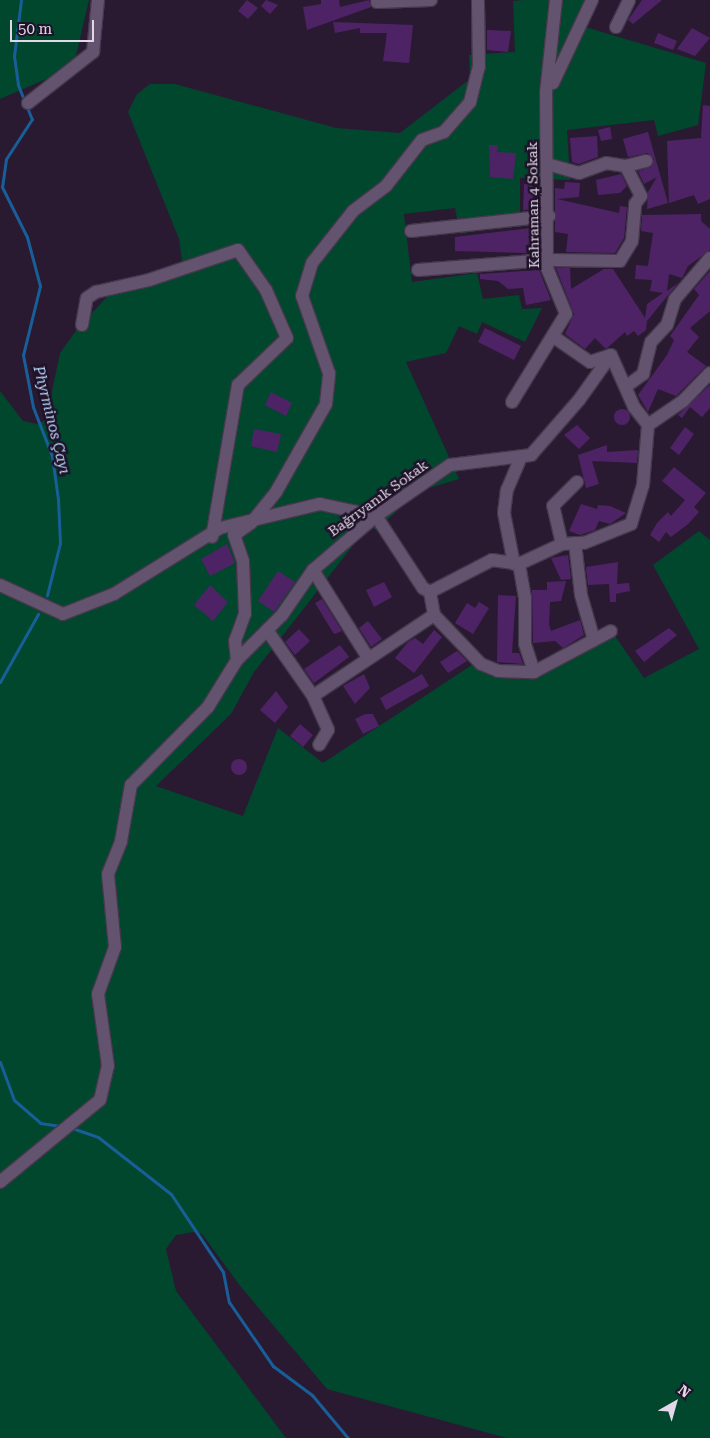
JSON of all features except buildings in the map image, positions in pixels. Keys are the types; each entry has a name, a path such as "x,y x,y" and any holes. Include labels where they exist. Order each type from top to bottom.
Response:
{"street":[{"path":"28,103 93,52 98,0"},
{"path":"377,2 431,0"},
{"path":"237,660 235,640 245,614 243,561 234,535 251,523 276,492 326,404 329,373 302,296 312,263 353,211 386,186 422,140 444,132 470,102 479,67 478,0"},
{"name":"Kahraman 4 Sokak","path":"512,402 554,338 566,314 547,260 549,216 546,114 556,0"},
{"path":"546,114 564,53 592,0"},
{"path":"616,27 629,0"},
{"path":"547,164 579,173 606,163 626,166 646,161"},
{"path":"418,270 547,260 620,261 632,241 635,204 641,196 626,166"},
{"path":"410,231 549,216"},
{"path":"82,325 87,298 96,292 149,280 238,250 266,290 287,338 238,385 212,537"},
{"path":"628,385 643,374 651,342 667,325 675,299 710,258"},
{"path":"430,592 492,560 516,564 562,544 575,543 631,524 643,486 648,425 634,407 628,385 610,355 590,362 554,338"},
{"name":"Bağrıyanık Sokak","path":"0,1182 100,1100 108,1066 98,994 115,947 108,874 121,841 131,785 208,707 237,660 268,630 313,570 376,516 450,465 531,455 552,435 610,355"},
{"path":"648,425 683,401 710,373"},
{"path":"521,457 507,490 504,513 525,598 525,644 534,672"},
{"path":"562,544 554,506 577,482"},
{"path":"0,585 63,614 114,594 212,537 220,528 251,523 320,504 376,516 423,588 430,592"},
{"path":"575,543 581,595 594,640"},
{"path":"313,570 367,656"},
{"path":"430,592 434,616 481,664 498,671 534,672 611,631"},
{"path":"314,696 367,656 434,616"},
{"path":"268,630 314,696 328,730 319,745"}],"green space":[{"path":"0,0 89,0 75,60 58,74 0,99"},
{"path":"588,0 575,24 706,63 698,125 658,136 654,120 567,130 570,180 520,178 520,222 460,234 455,208 404,214 412,282 477,273 483,299 519,295 522,309 542,308 525,342 482,322 477,334 459,326 446,353 406,362 459,479 419,491 376,530 369,525 254,672 231,714 156,786 243,816 278,728 323,763 475,663 538,669 615,636 644,678 699,649 653,565 699,531 710,540 710,1438 507,1438 327,1389 241,1287 202,1234 193,1232 176,1235 166,1249 176,1291 286,1438 0,1438 0,391 23,421 37,424 46,420 60,353 78,328 107,297 173,274 182,261 179,239 128,112 137,94 150,84 175,84 336,128 400,133 470,79 469,55 515,52 513,1"}],"waterway":[{"name":"Phyrminos Çayı","path":"21,0 14,56 18,85 32,119 6,159 2,187 27,237 40,286 23,355 33,407 52,456 58,499 60,543 47,595"},
{"name":"Phyrminos Çayı","path":"0,682 38,614"},
{"name":"Phyrminos Çayı","path":"0,1062 14,1100 40,1123 61,1126"},
{"name":"Phyrminos Çayı","path":"72,1128 98,1137 171,1194 223,1272 229,1302 273,1366 312,1395 348,1438"}]}
